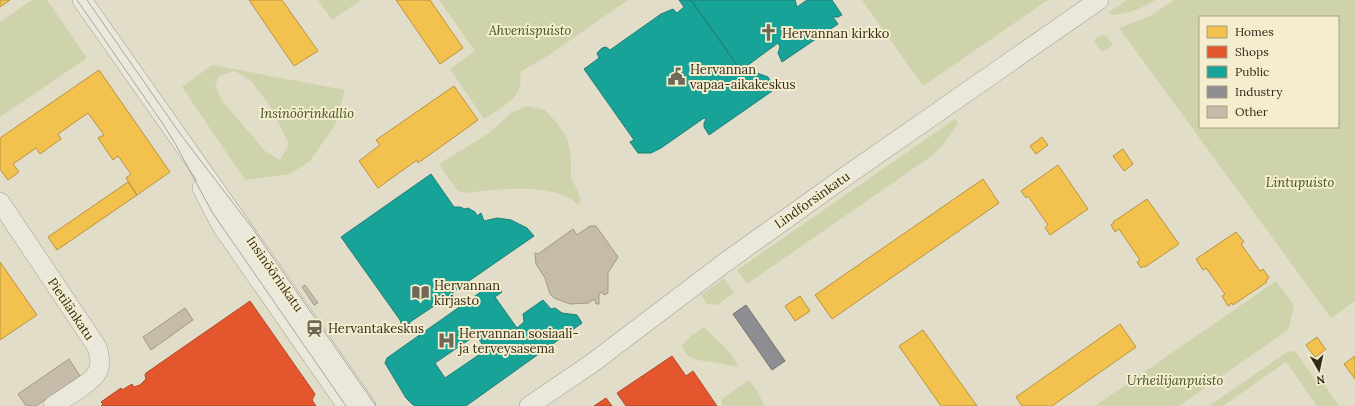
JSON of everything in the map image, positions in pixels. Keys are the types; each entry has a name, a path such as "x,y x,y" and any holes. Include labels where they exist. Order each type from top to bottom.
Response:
{"street":[{"name":"Insinöörinkatu","path":"82,0 274,272 366,406"},
{"name":"Lindforsinkatu","path":"529,406 591,364 723,264 840,180 1099,0"},
{"name":"Insinöörinkatu","path":"182,143 199,182 221,225 347,406"},
{"name":"Pietilänkatu","path":"0,202 97,347 99,368 97,375 91,381 53,406"}],"green space":[{"path":"32,0 47,0 87,58 0,117 0,22"},
{"path":"318,0 361,0 332,20"},
{"name":"Ahvenispuisto","path":"439,0 628,0 546,57 520,72 521,81 516,95 505,105 484,119 450,69 475,51"},
{"path":"862,0 1048,0 923,86"},
{"path":"1127,0 1155,0 1145,6 1123,14 1112,15 1109,12"},
{"name":"Lintupuisto","path":"1174,0 1355,0 1355,301 1331,318 1119,28 1150,16"},
{"path":"1102,35 1107,36 1113,45 1102,52 1094,41"},
{"name":"Insinöörinkallio","path":"212,65 345,90 335,125 310,161 290,174 245,180 182,87","holes":["235,71 251,81 270,106 289,144 280,160 266,152 223,102 215,86 219,76"]},
{"path":"527,106 545,110 557,123 567,138 571,157 571,178 581,201 578,205 560,194 534,189 506,189 468,193 462,192 454,186 439,164 489,133 511,113"},
{"path":"955,119 958,123 943,145 933,155 747,284 737,270"},
{"path":"724,278 734,293 717,305 707,304 701,295"},
{"name":"Urheilijanpuisto","path":"1276,281 1294,305 1289,329 1179,406 1095,406"},
{"path":"704,327 729,351 738,367 697,360 688,356 681,346 691,336"},
{"path":"1287,352 1296,352 1315,380 1323,383 1339,406 1317,406 1286,362 1223,406 1209,406"},
{"path":"749,380 758,392 764,406 722,406 722,399"}],"building: Homes":[{"path":"0,0 10,0 0,7"},
{"path":"249,0 282,0 318,51 294,66"},
{"path":"396,0 430,0 463,48 440,64"},
{"path":"99,70 170,172 137,195 126,178 131,174 118,156 113,160 98,138 104,135 88,113 58,134 61,139 40,154 36,148 13,164 19,172 8,180 0,169 0,138"},
{"path":"454,86 478,120 418,163 417,160 378,188 359,161 380,145 376,140"},
{"path":"1042,137 1048,145 1036,154 1030,146"},
{"path":"1123,149 1133,164 1124,171 1113,156"},
{"path":"1058,165 1088,209 1050,235 1045,228 1048,225 1028,196 1026,198 1021,191"},
{"path":"983,179 999,203 832,319 815,295"},
{"path":"128,182 137,195 57,250 48,237"},
{"path":"1147,199 1179,244 1145,267 1144,266 1141,268 1137,262 1140,260 1119,229 1115,232 1111,225 1114,223 1113,222"},
{"path":"1236,232 1244,242 1241,244 1260,271 1263,269 1269,278 1266,280 1267,282 1233,305 1232,303 1228,306 1222,296 1225,294 1206,268 1203,270 1196,259"},
{"path":"0,262 37,315 0,340"},
{"path":"800,296 810,311 795,321 785,306"},
{"path":"1120,324 1136,347 1052,406 1022,406 1016,397"},
{"path":"923,330 977,406 941,406 899,346"},
{"path":"1317,337 1326,350 1315,357 1306,345"},
{"path":"1355,356 1355,379 1344,364"}],"building: Shops":[{"path":"250,301 315,394 312,400 316,406 101,406 103,404 101,402 121,388 122,390 132,384 134,387 140,385 146,379 146,373"},
{"path":"672,356 686,376 693,371 717,406 626,406 617,393"},
{"path":"606,398 612,406 594,406"}],"building: Public":[{"name":"Hervannan vapaa-aikakeskus","path":"679,0 691,0 737,65 744,68 748,75 757,73 768,77 775,89 709,135 704,127 706,119 704,118 661,148 651,153 638,153 630,142 634,140 584,69 599,58 597,53 602,48 606,47 610,50 661,14 673,9 677,13 684,7"},
{"name":"Hervannan kirkko","path":"691,0 795,0 797,7 807,0 832,0 842,15 833,17 838,24 782,62 778,53 780,47 778,43 744,68 737,65"},
{"path":"431,174 454,207 465,209 468,208 475,212 477,216 481,213 484,221 497,218 511,220 527,228 534,236 453,292 454,297 450,299 446,298 405,327 402,326 400,320 341,237"},
{"path":"492,284 498,286 502,292 495,297 517,328 524,322 523,314 543,300 551,309 555,308 562,313 577,315 582,323 466,406 415,406 406,398 385,363 387,358","holes":["476,335 486,350 445,378 435,363"]}],"building: Industry":[{"path":"746,305 785,361 772,370 733,314"}],"building: Other":[{"path":"590,226 596,226 618,257 608,273 608,293 604,295 602,292 599,294 599,304 596,304 595,300 592,300 589,303 570,304 554,298 550,294 545,278 536,264 535,253 538,254 573,229 577,235"},
{"path":"305,285 318,303 314,305 302,287"},
{"path":"185,308 193,320 151,350 143,337"},
{"path":"69,359 80,376 36,406 26,406 18,394"}],"tram line":[{"path":"77,0 163,124 212,212 346,406"},
{"path":"87,0 181,135 253,229 376,406"}],"place":[{"name":"Hervannan kirkko","path":"769,33"},
{"name":"Hervannan vapaa-aikakeskus","path":"677,76"},
{"name":"Hervannan kirjasto","path":"421,292"},
{"name":"Hervantakeskus","path":"315,328"},
{"name":"Hervannan sosiaali- ja terveysasema","path":"446,340"}]}
